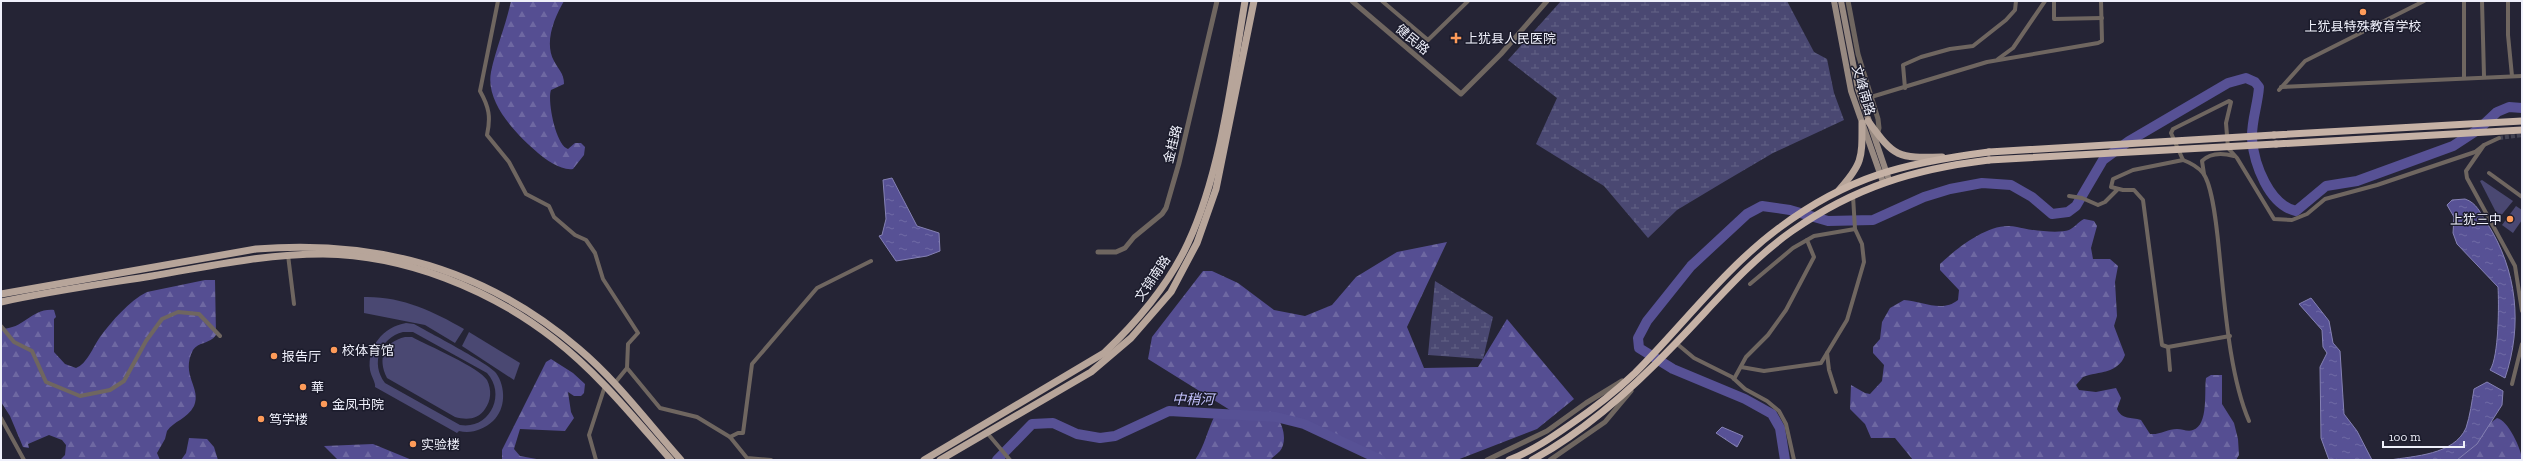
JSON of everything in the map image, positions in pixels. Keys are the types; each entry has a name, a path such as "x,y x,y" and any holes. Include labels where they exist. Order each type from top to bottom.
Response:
{"highway":[{"path":"1509,460 1548,440 1634,374 1745,258 1779,228 1831,194 1882,172 1942,157 1989,152 2393,127 2522,121"},
{"path":"1532,460 1585,426 1640,379 1749,266 1792,231 1834,204 1886,181 1940,167 1989,160 2522,130"}],"main road":[{"name":"文锦南路","path":"924,460 1104,353 1127,331 1163,286 1188,242 1207,187 1232,80 1245,1"},
{"name":"文锦南路","path":"940,460 988,434 1091,372 1132,338 1171,292 1197,243 1216,188 1254,1"},
{"name":"文峰南路","path":"1834,1 1843,55 1886,181"},
{"name":"文峰南路","path":"1841,1 1848,47 1865,122"},
{"path":"1865,122 1876,137 1890,150 1902,156 1942,157"},
{"path":"1839,190 1858,167 1862,156 1865,122"},
{"name":"文峰南路","path":"1876,137 1882,172"},
{"path":"1,294 256,249 291,246 358,249 416,260 476,282 536,315 580,349 614,384 682,460"},
{"path":"1,302 226,263 288,255 324,254 356,257 406,267 447,279 504,306 528,321 574,355 605,385 671,460"}],"street":[{"path":"498,1 480,91 488,105 491,120 487,135 509,162 526,194 549,206 554,217 575,235 586,240 595,253 603,279 638,333 628,344 627,368 614,384"},
{"name":"金桂路","path":"1098,252 1116,252 1125,248 1134,237 1162,214 1166,208 1179,163 1217,1"},
{"name":"健民路","path":"1352,1 1461,94 1501,54 1547,1"},
{"path":"1382,1 1428,40 1468,1"},
{"path":"1848,1 1858,54 1878,119 1879,128 1876,137"},
{"path":"1905,88 1903,65 1921,56 1950,48 1973,46 2006,20 2015,10 2016,1"},
{"path":"1996,60 2013,48 2045,1"},
{"path":"2054,1 2054,19 2102,18"},
{"path":"1871,97 1996,60 2098,43 2102,41 2101,1"},
{"path":"2424,1 2305,61 2280,88 2484,76 2522,76"},
{"path":"2464,1 2464,78"},
{"path":"2482,1 2484,76"},
{"path":"2508,1 2508,35 2512,76"},
{"path":"2183,160 2171,133 2173,129 2229,101 2231,102 2226,123 2228,148 2274,219 2292,220 2308,214 2325,199 2377,186 2475,152 2484,145 2499,138"},
{"path":"2484,145 2466,171 2467,178 2515,266 2522,311"},
{"path":"2234,156 2224,154 2207,156 2202,161 2204,174 2216,217 2230,336 2240,400 2248,421"},
{"path":"2204,174 2193,164 2183,160 2133,170 2112,179 2111,187 2134,190 2143,200 2162,345 2168,347 2230,336"},
{"path":"2489,173 2522,197"},
{"path":"2069,196 2082,198 2098,205 2105,202 2118,189"},
{"path":"1741,367 1764,371 1821,363 1847,320 1864,262 1862,244 1855,229 1853,196"},
{"path":"1750,284 1792,248 1814,236 1855,229"},
{"path":"1734,379 1746,357 1764,339 1786,310 1814,257 1807,240"},
{"path":"288,255 294,304"},
{"path":"730,437 738,433 743,433 752,364 817,288 871,261"},
{"path":"1,326 14,342 32,351 46,382 80,396 110,390 124,381 146,341 162,319 178,312 199,314 220,336"},
{"path":"1676,343 1694,358 1734,379 1745,389 1767,401 1779,411 1786,424 1794,460"},
{"path":"2512,384 2522,344"},
{"path":"2168,347 2170,370"},
{"path":"1827,353 1829,370 1836,392"},
{"path":"627,368 660,408 696,417 730,437 747,458 771,460"},
{"path":"1487,460 1547,431 1586,403 1634,374"},
{"path":"1550,460 1605,422 1640,379"},
{"path":"596,460 589,435 605,385"},
{"path":"1,418 24,460"},
{"path":"988,434 1010,460"}],"green space":[{"path":"511,1 564,1 554,23 550,46 551,54 563,77 564,84 551,90 550,103 556,132 564,146 568,149 575,143 581,143 585,147 584,155 573,169 564,168 550,162 530,146 512,128 504,117 493,95 490,84 491,72"},
{"path":"1561,1 1787,1 1814,52 1827,59 1834,93 1844,120 1773,153 1677,210 1648,238 1604,186 1536,144 1557,98 1508,60"},
{"path":"2482,180 2513,201 2499,218 2480,181"},
{"path":"2516,206 2522,210 2522,220 2513,233 2502,225"},
{"path":"2084,219 2094,221 2097,226 2091,248 2093,259 2110,259 2118,266 2115,282 2117,316 2114,326 2125,355 2118,366 2113,369 2083,377 2076,385 2079,390 2096,392 2116,388 2121,398 2117,409 2119,413 2127,418 2141,420 2150,434 2157,434 2174,429 2191,431 2198,427 2202,422 2204,415 2206,378 2211,375 2222,375 2222,404 2234,423 2238,439 2239,455 2236,460 1913,460 1895,438 1871,438 1865,424 1850,409 1851,385 1865,393 1870,394 1882,381 1884,365 1873,353 1873,347 1880,339 1882,322 1890,308 1904,300 1945,306 1958,300 1959,290 1940,270 1940,264 1965,243 1986,231 2007,226 2058,232 2071,229"},
{"path":"1447,242 1407,327 1424,368 1478,367 1507,319 1574,399 1537,429 1457,460 1381,460 1304,424 1276,417 1238,415 1148,359 1152,337 1203,271 1212,271 1238,283 1274,310 1305,316 1332,305 1356,277 1397,252"},
{"path":"205,280 215,280 216,335 211,340 195,347 193,350 189,367 196,399 194,406 188,414 167,431 165,439 157,453 160,460 60,460 65,455 66,445 62,440 49,435 28,444 29,448 23,447 10,416 1,402 1,329 16,326 39,312 54,310 56,317 54,319 54,352 65,364 76,368 87,359 100,337 115,318 140,296 147,292"},
{"path":"1435,281 1493,317 1483,359 1428,355"},
{"path":"364,297 378,297 404,302 440,316 464,329 455,343 425,325 364,313"},
{"path":"406,323 414,324 483,363 496,373 502,385 503,398 500,410 493,421 485,427 477,430 468,432 459,431 457,433 375,387 370,370 371,354 378,339 390,329","holes":["403,332 413,332 487,373 493,382 495,391 495,400 487,417 470,425 460,425 385,383 378,367 378,360 383,346 395,335"]},
{"path":"469,332 520,363 514,380 462,346"},
{"path":"405,337 412,337 464,363 482,375 489,384 490,395 489,402 482,413 472,418 463,419 455,417 387,378 383,364 384,352 392,343"},
{"path":"551,359 573,373 585,384 584,393 581,396 574,396 568,392 571,412 574,418 565,431 520,429 514,449 520,456 542,460 502,460 502,450 546,362"},
{"path":"1215,415 1277,418 1284,434 1280,451 1270,460 1195,460"},
{"path":"2497,418 2506,424 2514,436 2520,450 2522,460 2457,460 2477,444 2489,424"},
{"path":"189,438 207,439 214,447 218,460 181,460 186,453"},
{"path":"373,444 412,460 338,460 324,446"}],"water":[{"path":"892,178 917,226 939,233 940,251 927,256 896,261 879,236 882,235 886,219 883,180"},
{"path":"2465,199 2473,203 2487,223 2497,241 2511,279 2514,298 2514,338 2511,358 2505,378 2490,370 2493,363 2497,342 2498,287 2457,244 2453,233 2454,217 2447,205 2452,200"},
{"path":"2311,298 2329,321 2333,343 2340,351 2344,414 2357,431 2372,460 2329,460 2321,438 2320,367 2327,353 2323,347 2322,330 2299,304"},
{"path":"2487,382 2503,391 2502,405 2477,444 2457,460 2390,460 2432,453 2452,444 2460,437 2466,428 2474,389"},
{"path":"1722,427 1743,436 1737,447 1716,433"}],"waterway":[{"path":"1785,460 1780,428 1772,414 1745,399 1673,369 1639,348 1638,338 1647,321 1691,266 1747,214 1762,206 1790,210 1828,221 1873,220 1924,197 1950,189 1982,183 2011,185 2032,197 2052,214 2068,212 2076,206 2103,160 2129,141 2228,83 2246,78 2255,82 2259,87 2252,139 2253,149 2260,171 2265,182 2278,201 2286,207 2296,211 2326,186 2357,181 2453,146 2479,129 2497,112 2509,107 2522,108"},
{"name":"中稍河","path":"997,460 1032,424 1053,423 1077,434 1100,438 1115,436 1169,411 1276,417 1304,424 1381,460"}],"tunnel":[{"path":"2499,138 2522,135"}],"place":[{"name":"上犹县特殊教育学校","path":"2363,12"},
{"name":"上犹县人民医院","path":"1456,38"},
{"name":"上犹三中","path":"2510,219"},
{"name":"校体育馆","path":"334,350"},
{"name":"报告厅","path":"274,356"},
{"name":"華","path":"303,387"},
{"name":"金凤书院","path":"324,404"},
{"name":"笃学楼","path":"261,419"},
{"name":"实验楼","path":"413,444"}]}
